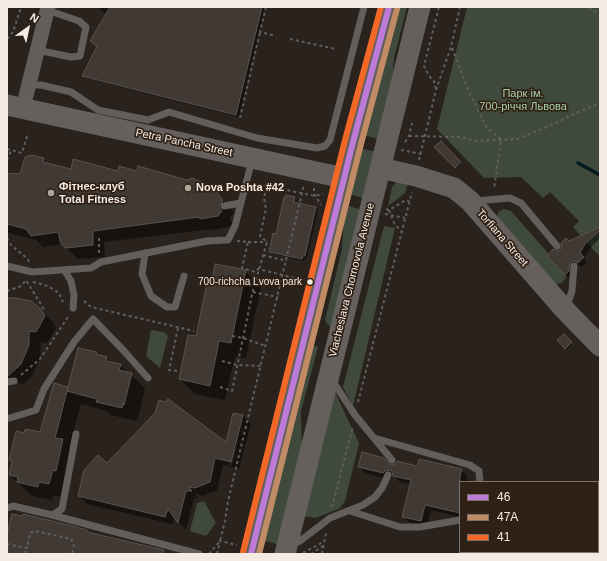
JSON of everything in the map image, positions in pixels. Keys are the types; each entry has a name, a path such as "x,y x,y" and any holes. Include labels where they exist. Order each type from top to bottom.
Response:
{"main road":[{"path":"244,550 307,331 344,178 389,7"},
{"name":"Viacheslava Chornovola Avenue","path":"291,551 329,375 420,7"},
{"name":"Petra Pancha Street","path":"15,106 344,178"},
{"name":"Torfiana Street","path":"380,168 416,176 454,188 470,201 565,310 600,346"},
{"path":"307,331 338,340"}],"street":[{"name":"Petra Pancha Street","path":"15,106 27,87 47,8"}],"lane":[{"path":"27,87 41,85 71,92 98,110 148,120 169,112 257,138 317,148 325,146 330,140 364,7"},
{"path":"37,50 72,57 80,56 86,27 79,21 47,8"},
{"path":"7,266 32,272 91,268 100,262 207,241 228,240 235,226 252,158"},
{"path":"470,201 510,198 521,203 557,246"},
{"path":"224,206 241,203"},
{"path":"145,253 142,274 151,296 167,307 175,307 184,276"},
{"path":"565,310 572,291 574,266"},
{"path":"65,270 74,295 73,308"},
{"path":"7,418 36,410 44,389 74,342 92,319 148,378"},
{"path":"329,375 355,414 392,460"},
{"path":"52,515 62,509 76,434"},
{"path":"374,438 470,465 479,471 480,481"},
{"path":"291,551 330,518 363,505 375,497 382,488 388,475"},
{"path":"7,508 13,506 52,515 199,554"},
{"path":"350,511 400,527 420,527 459,520"}],"path":[{"path":"7,39 13,32 21,7"},
{"path":"240,118 266,7"},
{"path":"436,90 434,81 429,76 424,66 439,7"},
{"path":"418,167 436,90 452,47 460,7"},
{"path":"589,7 600,15"},
{"path":"260,32 276,36"},
{"path":"290,39 336,49"},
{"path":"452,47 469,92 487,128 501,139"},
{"path":"409,136 426,135 461,137 477,141 517,139 600,103"},
{"path":"397,153 409,136 412,123"},
{"path":"7,149 22,153 28,133"},
{"path":"493,199 501,139"},
{"path":"400,150 421,154"},
{"path":"7,160 11,151"},
{"path":"217,554 225,521 229,494 287,262 305,182"},
{"path":"314,182 315,196 320,204 325,207"},
{"path":"258,184 315,196 321,194 328,196"},
{"path":"267,186 264,198 266,209 260,236 267,242"},
{"path":"358,403 412,190"},
{"path":"385,209 389,210 403,201 409,201"},
{"path":"389,210 394,223 402,231"},
{"path":"385,214 405,218"},
{"path":"7,238 11,245 28,259 32,272"},
{"path":"99,238 100,262"},
{"path":"228,240 267,242"},
{"path":"248,242 242,268 256,272 258,269 284,274 304,280"},
{"path":"220,387 232,391 258,269 267,242"},
{"path":"263,255 287,262"},
{"path":"20,279 48,286 59,293 64,303"},
{"path":"7,291 22,286 26,280"},
{"path":"26,280 45,311"},
{"path":"253,292 278,297"},
{"path":"79,297 91,307 194,331"},
{"path":"10,381 27,371 40,359 73,308"},
{"path":"178,328 169,370 180,372"},
{"path":"232,336 266,346"},
{"path":"222,361 237,365 261,366"},
{"path":"331,513 353,424"},
{"path":"322,554 327,528"},
{"path":"25,554 30,533 35,531 71,539 74,544 72,554"},
{"path":"220,541 244,550"},
{"path":"209,554 220,541"},
{"path":"291,551 325,541"},
{"path":"7,544 27,548"},
{"path":"311,554 324,545"}],"green space":[{"path":"398,7 407,7 394,58 391,100 381,140 364,135"},
{"name":"Парк ім. 700-річчя Львова","path":"467,7 600,7 600,257 573,227 579,221 550,192 543,198 521,177 484,178 437,129"},
{"path":"360,148 377,152 366,199 348,194"},
{"path":"409,179 405,193 388,206 392,187 398,180"},
{"path":"345,205 363,210 333,325 330,326 325,320 342,249"},
{"path":"504,209 511,211 564,271 566,278 562,283 555,284 497,219 498,212"},
{"path":"384,226 395,228 353,406 343,387"},
{"path":"151,330 164,332 168,336 160,368 146,356"},
{"path":"309,345 318,347 301,411 302,453 280,545 261,540"},
{"path":"333,388 359,443 345,501 340,508 316,518 301,516"},
{"path":"204,501 216,523 206,536 190,531 197,503"}],"building":[{"path":"110,7 262,7 236,115 82,76 97,46 90,41"},
{"path":"441,141 461,162 455,168 434,147"},
{"path":"31,155 44,158 43,162 71,169 73,159 118,171 119,166 137,171 138,166 187,180 192,178 210,186 217,192 223,201 219,205 222,211 218,216 200,219 199,217 93,231 93,245 66,248 61,244 58,232 31,236 26,229 7,224 7,173 20,174 25,157"},
{"path":"286,195 295,197 294,202 316,207 305,256 303,256 302,259 269,252 273,233 276,234 284,197 286,197"},
{"path":"600,227 600,230 585,244 580,253 584,257 578,263 574,261 570,263 569,271 565,275 547,256 553,249 557,251 560,250 562,246 561,243 566,238 569,241"},
{"path":"215,264 246,270 231,343 219,341 210,386 179,379 188,335 196,336 207,283 211,284"},
{"path":"7,298 31,301 41,309 45,316 36,332 29,331 29,345 21,364 7,377"},
{"path":"564,334 572,342 565,349 557,340"},
{"path":"78,348 97,352 96,354 107,357 106,361 121,364 119,370 132,373 122,408 96,402 97,399 67,391"},
{"path":"54,383 68,387 55,438 63,439 56,471 53,470 49,484 39,482 38,487 17,482 18,477 9,475 12,461 9,460 16,431 24,433 25,429 40,432"},
{"path":"168,399 226,442 233,413 243,415 231,462 215,458 210,482 195,488 189,487 192,491 186,491 178,523 168,509 165,517 78,496 84,470 98,455 107,463 155,413 159,400 166,402"},
{"path":"362,452 384,458 391,465 395,464 397,461 417,466 419,459 462,469 459,481 459,513 425,505 421,521 402,517 411,480 393,476 390,470 383,473 358,467"},
{"path":"12,514 22,516 23,514 73,526 87,530 87,532 164,550 164,554 7,554 7,534"}],"waterway":[{"path":"578,163 600,175"}],"transit line":[{"name":"41","path":"243,552 345,140 381,7"},
{"name":"46","path":"251,554 353,142 389,7"},
{"name":"47А","path":"259,554 361,144 397,9"}],"place":[{"name":"Nova Poshta #42","path":"188,188"},
{"name":"Фітнес-клуб Total Fitness","path":"51,193"},
{"name":"700-richcha Lvova park","path":"310,282"}]}
